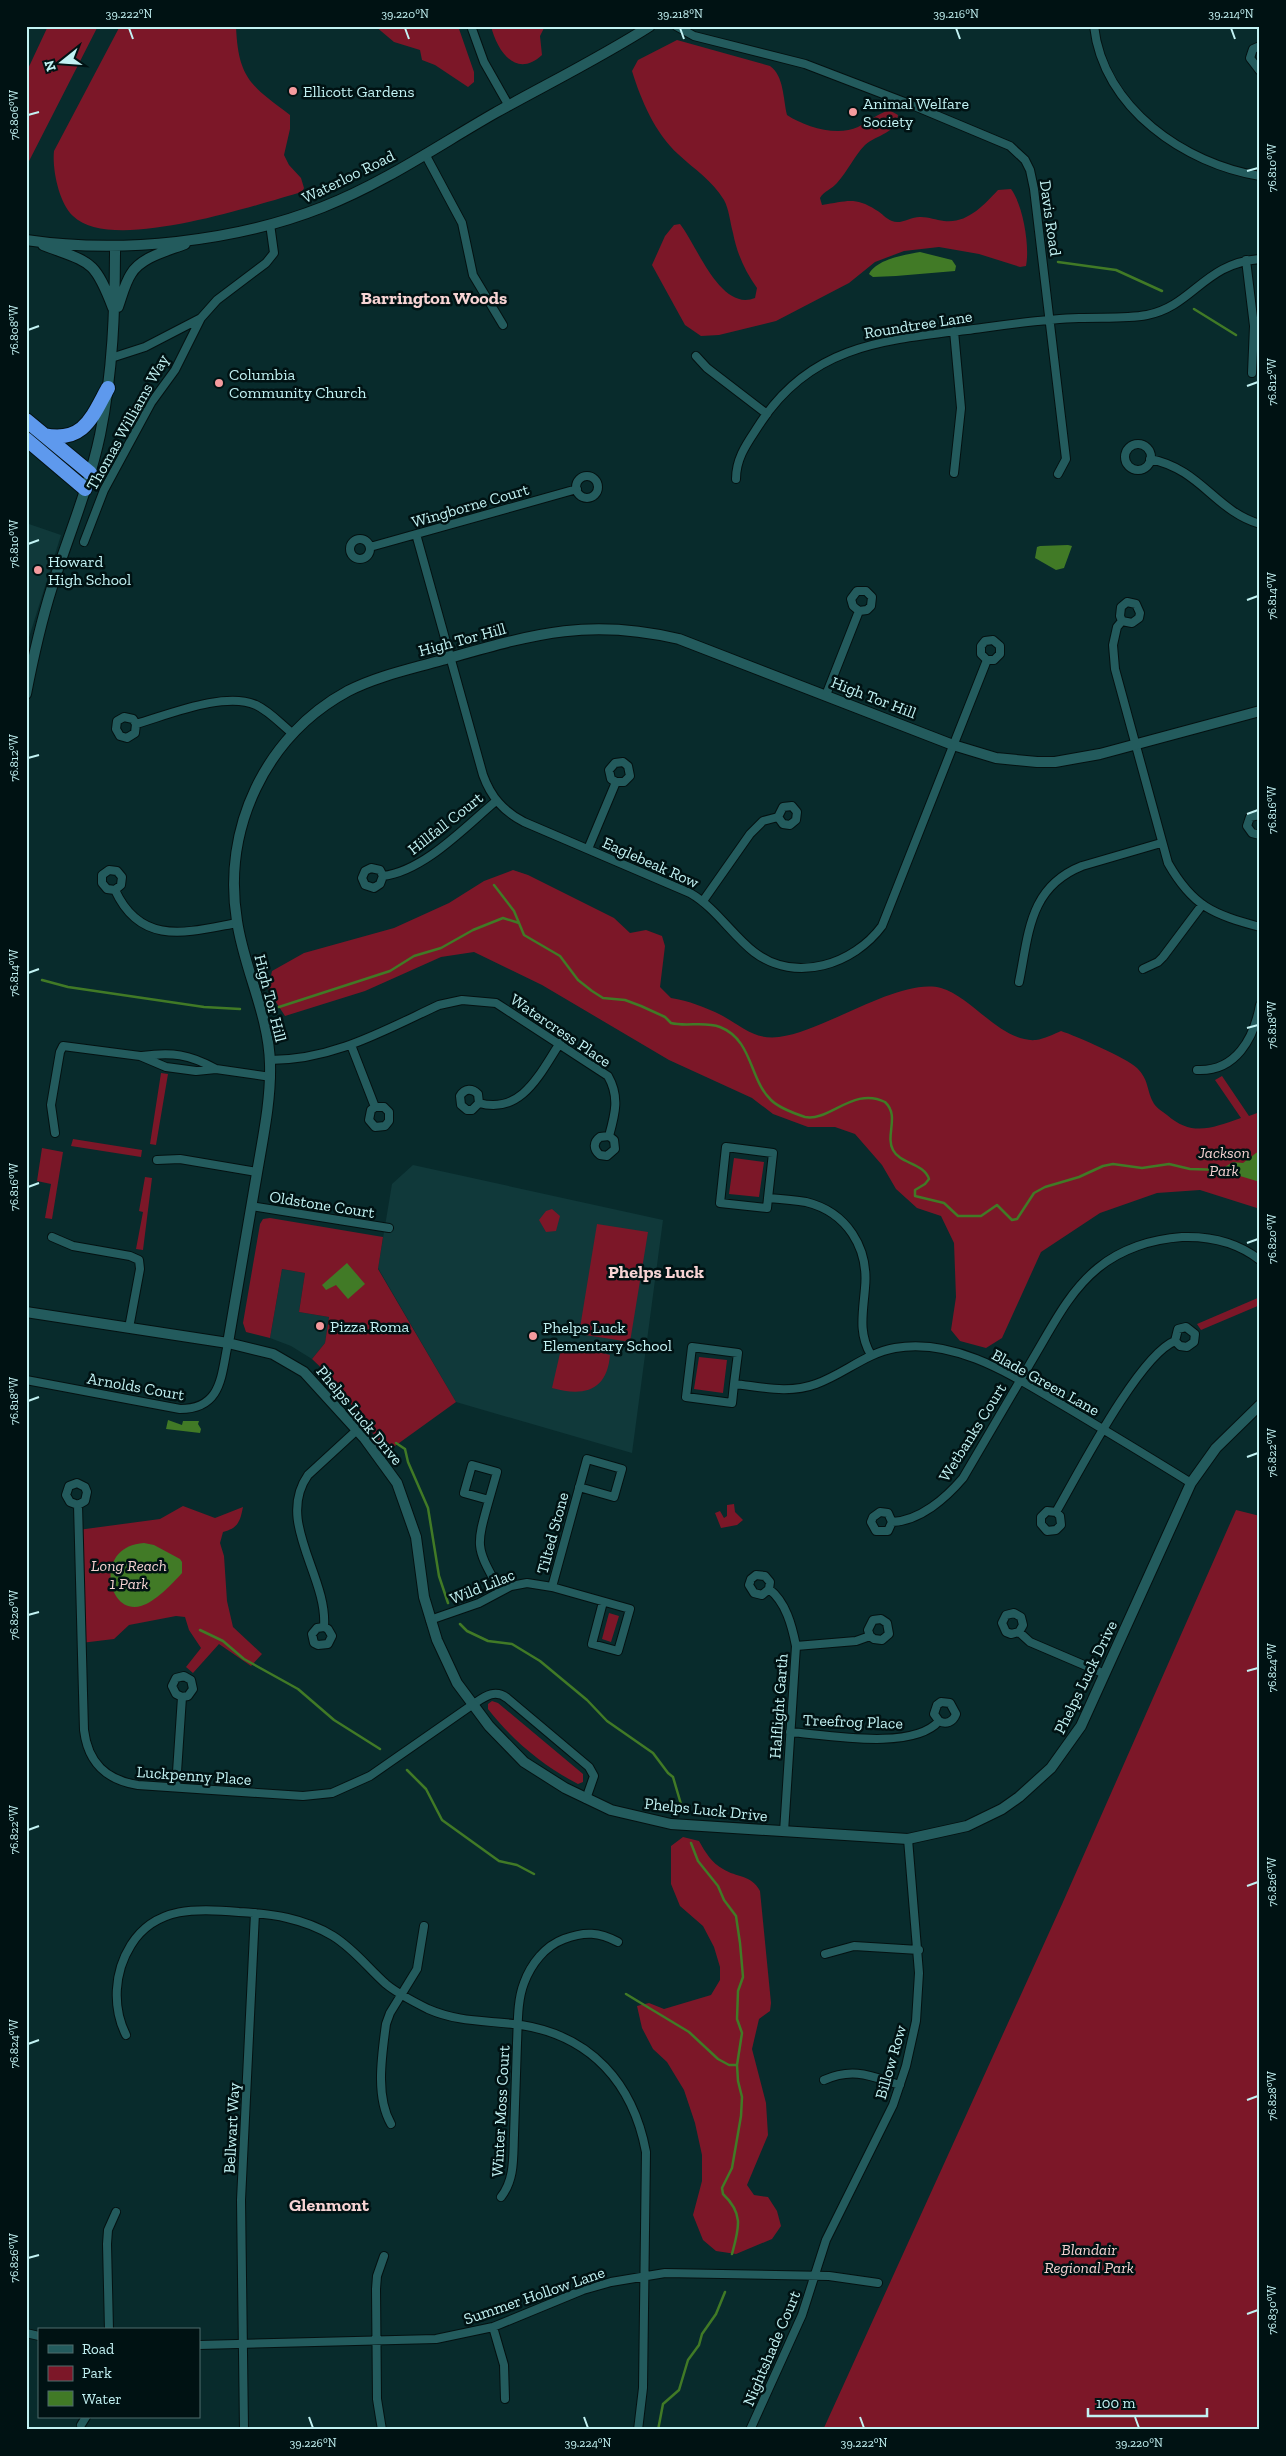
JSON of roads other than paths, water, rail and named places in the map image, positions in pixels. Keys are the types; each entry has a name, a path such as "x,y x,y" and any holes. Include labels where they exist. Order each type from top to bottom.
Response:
{"highway":[{"path":"44,435 55,437 78,432 87,425 108,388"},
{"path":"26,420 90,473"},
{"path":"26,439 85,489"}],"street":[{"path":"471,26 484,62 508,106"},
{"name":"Waterloo Road","path":"28,240 115,246 197,238 270,224 336,202 425,154 650,26"},
{"name":"Davis Road","path":"676,26 694,36 805,64 912,105 1018,151 1030,170 1034,189 1066,459 1063,468 1058,474"},
{"path":"1094,26 1098,47 1111,78 1139,115 1155,130 1178,146 1203,159 1227,168 1260,176"},
{"path":"1260,46 1253,49 1250,58 1254,66 1260,71"},
{"path":"425,154 462,223 473,275 503,325"},
{"path":"111,358 145,347 200,318 217,300 271,258 274,248 270,224"},
{"path":"115,315 130,275 135,268 150,258 197,238"},
{"path":"28,240 78,258 94,268 103,281 115,315"},
{"path":"26,694 44,615 90,473 100,435 108,388 115,315 115,246"},
{"name":"Roundtree Lane","path":"736,479 741,453 766,414 802,378 838,355 892,338 1050,320 1139,316 1158,312 1177,303 1216,272 1246,260 1260,259"},
{"path":"1246,260 1254,326 1252,374"},
{"name":"Thomas Williams Way","path":"84,542 104,490 151,403 174,370 200,318"},
{"path":"954,331 961,408 954,473"},
{"path":"696,356 707,368 766,414"},
{"path":"1150,459 1165,462 1186,472 1229,509 1240,516 1260,524"},
{"name":"Wingborne Court","path":"370,547 577,489"},
{"name":"Eaglebeak Row","path":"416,534 482,775 496,801 506,811 524,822 703,901 756,953 770,960 796,967 810,968 848,957 868,943 882,926 889,913 987,660"},
{"path":"826,695 859,611"},
{"path":"1122,621 1115,635 1113,656 1134,744 1161,843 1176,876 1202,905 1234,920 1260,927"},
{"name":"High Tor Hill","path":"228,1343 257,1172 270,1077 270,1060 262,1018 237,923 234,872 240,828 254,790 264,771 292,733 331,701 362,685 450,658 562,630 596,628 634,630 679,640 953,744 996,758 1036,762 1078,759 1260,711"},
{"path":"136,724 217,702 238,700 257,705 292,733"},
{"path":"588,849 616,782"},
{"name":"Hillfall Court","path":"382,876 401,872 423,860 496,801"},
{"path":"1260,815 1250,817 1247,826 1252,834 1260,834"},
{"path":"703,901 750,834 763,821 778,817"},
{"path":"1019,982 1035,910 1050,885 1076,869 1161,843"},
{"path":"115,890 126,910 136,920 156,930 177,933 237,923"},
{"path":"1143,968 1158,962 1163,957 1202,905"},
{"name":"Watercress Place","path":"270,1060 306,1058 351,1046 439,1005 468,1000 496,1003 600,1070 612,1084 616,1108 609,1136"},
{"path":"1197,1070 1215,1069 1241,1051 1253,1032 1260,1005"},
{"path":"480,1104 499,1106 525,1095 560,1043"},
{"path":"55,1133 51,1105 60,1052 63,1046 70,1045 140,1056 166,1067 196,1071 216,1070 270,1077"},
{"path":"351,1046 375,1107"},
{"path":"140,1056 166,1053 177,1054 197,1058 216,1070"},
{"path":"726,1148 773,1153 768,1198 767,1208 720,1203 726,1148"},
{"path":"157,1160 180,1159 257,1172"},
{"path":"768,1198 806,1202 823,1208 835,1215 852,1232 862,1250 866,1266 861,1323 865,1344 871,1355"},
{"name":"Oldstone Court","path":"251,1206 389,1228"},
{"path":"52,1237 74,1246 130,1256 139,1260 140,1269 129,1328"},
{"name":"Wetbanks Court","path":"892,1522 908,1519 931,1507 952,1490 963,1478 1020,1380 1080,1284 1100,1266 1121,1254 1153,1242 1194,1237 1228,1242 1242,1248 1260,1260"},
{"name":"Phelps Luck Drive","path":"26,1312 228,1343 273,1354 294,1364 316,1384 388,1468 404,1499 416,1537 430,1620 447,1662 472,1705 505,1744 524,1762 546,1778 586,1800 611,1810 655,1822 784,1832 908,1839 967,1826 1019,1797 1051,1768 1081,1726 1191,1483 1216,1448 1260,1405"},
{"path":"1056,1512 1131,1386 1150,1361 1167,1344 1175,1340"},
{"name":"Arnolds Court","path":"26,1380 180,1409 194,1408 210,1400 220,1384 228,1343"},
{"name":"Blade Green Lane","path":"734,1384 775,1389 796,1389 824,1381 871,1355 906,1346 939,1350 984,1362 1020,1380 1191,1483"},
{"path":"692,1347 738,1353 734,1384 732,1403 686,1397 692,1347"},
{"path":"324,1626 323,1607 297,1518 296,1501 302,1483 308,1475 357,1430"},
{"name":"Tilted Stone","path":"552,1586 579,1487 587,1459 622,1469 614,1497 579,1487"},
{"path":"489,1500 464,1493 472,1465 497,1472 480,1533 479,1548 500,1591"},
{"name":"Luckpenny Place","path":"78,1505 86,1744 94,1762 106,1775 126,1783 176,1787 303,1796 332,1793 370,1776 472,1705 486,1696 495,1693 507,1698 589,1766 594,1776 586,1800"},
{"name":"Wild Lilac","path":"430,1620 480,1603 511,1586 527,1583 552,1586 630,1609 618,1651 592,1644 603,1602"},
{"name":"Halflight Garth","path":"769,1590 775,1594 786,1611 796,1646 784,1832"},
{"path":"1019,1632 1030,1642 1105,1674"},
{"path":"796,1646 856,1641 870,1636"},
{"path":"176,1787 182,1697"},
{"name":"Treefrog Place","path":"790,1732 892,1739 924,1732 938,1721"},
{"name":"Billow Row","path":"815,2276 826,2240 885,2122 900,2085 916,2021 919,1950 908,1839"},
{"path":"126,2035 117,2012 118,1976 127,1951 142,1932 164,1916 189,1910 255,1913 288,1917 319,1928 334,1937 349,1947 386,1984 431,2010 466,2020 518,2024 551,2032 583,2048 616,2078 637,2115 646,2160 643,2395 638,2430"},
{"name":"Bellwart Way","path":"244,2430 241,2200 255,1913"},
{"path":"391,2124 383,2104 384,2037 390,2013 416,1968 424,1926"},
{"name":"Winter Moss Court","path":"501,2197 508,2187 513,2163 518,2024 524,1981 537,1960 551,1945 585,1933 604,1935 618,1942"},
{"path":"826,1954 854,1946 919,1950"},
{"path":"824,2080 843,2072 853,2072 900,2085"},
{"path":"109,2328 107,2244 108,2230 116,2212"},
{"path":"382,2430 377,2399 376,2282 384,2256"},
{"name":"Summer Hollow Lane","path":"200,2345 377,2342 436,2339 493,2327 583,2290 645,2275 686,2273 815,2276 878,2283"},
{"name":"Nightshade Court","path":"750,2430 802,2315 815,2276"},
{"path":"493,2327 502,2357 504,2399"},
{"path":"81,2425 85,2418"}],"water":[{"path":"920,252 952,260 956,266 955,271 873,277 869,274 884,261"},
{"path":"1072,546 1064,568 1056,570 1035,558 1037,547"},
{"path":"1260,1150 1260,1182 1220,1170 1233,1162 1243,1163"},
{"path":"347,1263 365,1284 348,1299 336,1285 326,1290 322,1285"},
{"path":"168,1420 182,1425 183,1421 199,1421 200,1433 166,1429"},
{"path":"144,1543 154,1545 180,1559 182,1562 182,1573 152,1601 141,1606 129,1606 120,1601 114,1591 111,1579 112,1567 117,1556 128,1547"}],"waterway":[{"path":"1058,262 1116,270 1162,291"},
{"path":"1194,309 1236,335"},
{"path":"494,885 514,911 524,935 560,956 578,980 603,998 625,1000 665,1017 671,1023 714,1025 731,1033 745,1050 758,1082 764,1091 774,1103 782,1108 805,1117 814,1117 863,1098 874,1098 885,1102 891,1113 890,1138 893,1150 896,1155 922,1170 929,1179 915,1190 915,1196 944,1203 958,1216 981,1216 997,1205 1012,1220 1017,1219 1034,1193 1045,1187 1113,1164 1142,1168 1169,1164 1190,1169 1222,1170"},
{"path":"279,1007 390,971 414,956 441,948 473,930 503,918 519,923"},
{"path":"42,980 68,987 204,1007 240,1009"},
{"path":"396,1443 405,1449 408,1462 428,1508 439,1576 448,1603"},
{"path":"460,1624 467,1631 488,1641 512,1644 540,1661 587,1700 607,1721 653,1753 673,1777 683,1811"},
{"path":"200,1630 223,1641 244,1659 298,1689 334,1720 380,1749"},
{"path":"407,1770 426,1789 442,1820 499,1861 517,1865 534,1874"},
{"path":"691,1843 698,1861 718,1886 724,1900 736,1916 740,1943 743,1977 738,1991 737,2019 742,2033 737,2065 742,2097 741,2116 732,2168 722,2188 723,2194 730,2201 737,2215 738,2229 732,2254"},
{"path":"626,1994 689,2032 718,2059 729,2065 737,2065"},
{"path":"658,2430 663,2404 679,2390 688,2360 699,2345 702,2334 716,2314 725,2292"}],"place":[{"name":"Ellicott Gardens","path":"293,91"},
{"name":"Animal Welfare Society","path":"853,112"},
{"name":"Columbia Community Church","path":"219,383"},
{"name":"Howard High School","path":"38,570"},
{"name":"Pizza Roma","path":"320,1326"},
{"name":"Phelps Luck Elementary School","path":"533,1336"}],"district":[{"name":"Barrington Woods","path":"434,298"},
{"name":"Phelps Luck","path":"656,1272"},
{"name":"Glenmont","path":"329,2205"}],"park label":[{"name":"Jackson Park","path":"1224,1161"},
{"name":"Long Reach 1 Park","path":"129,1574"},
{"name":"Blandair Regional Park","path":"1089,2258"}]}
